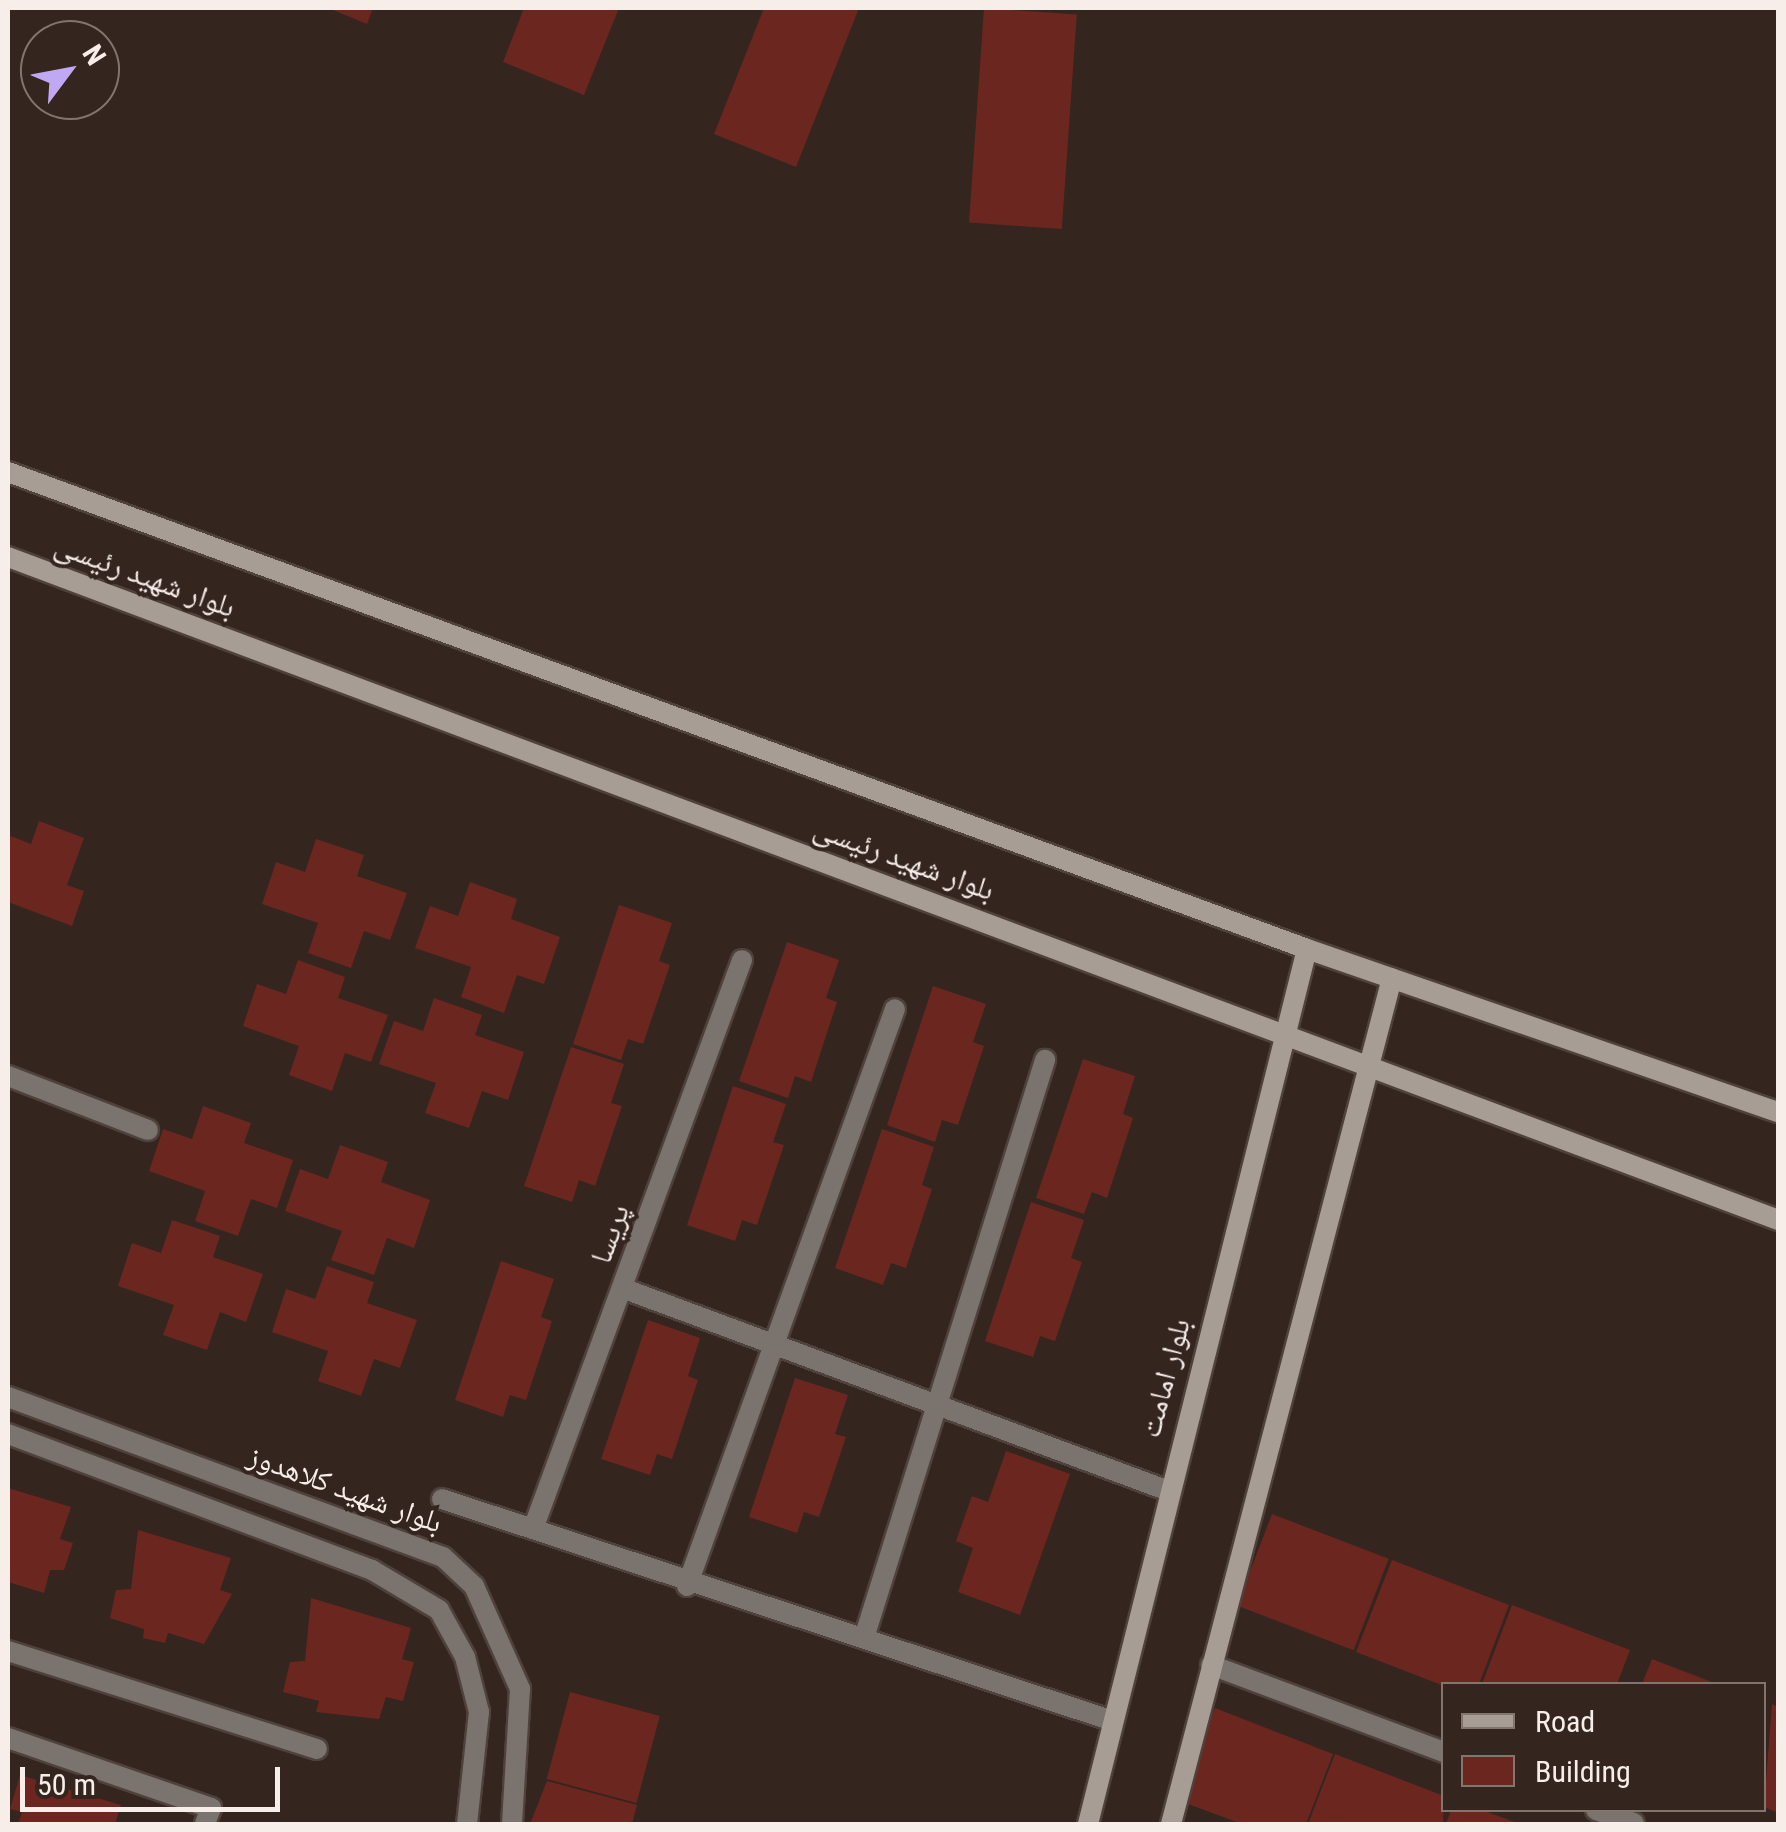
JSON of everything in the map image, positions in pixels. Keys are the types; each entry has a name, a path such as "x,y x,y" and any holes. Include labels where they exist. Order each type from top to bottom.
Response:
{"main road":[{"name":"بلوار شهید رئیسی","path":"8,472 1307,949 1778,1112"},
{"name":"بلوار شهید رئیسی","path":"8,557 1778,1220"},
{"name":"بلوار امامت","path":"1088,1824 1166,1490 1307,949"},
{"path":"1171,1824 1364,1064 1392,978"}],"street":[{"name":"پریسا","path":"534,1529 742,960"},
{"path":"688,1583 895,1009"},
{"path":"864,1638 1045,1060"},
{"path":"8,1076 148,1130"},
{"path":"622,1288 1166,1490"},
{"name":"بلوار شهید کلاهدوز","path":"8,1396 443,1557 474,1586 520,1688 512,1824"},
{"path":"8,1434 372,1570 439,1610 465,1658 478,1712 467,1824"},
{"path":"442,1499 1110,1720"},
{"path":"8,1650 316,1750"},
{"path":"1211,1665 1441,1751"},
{"path":"8,1738 211,1808 205,1824"},
{"path":"1601,1812 1634,1824"}],"building":[{"path":"328,8 373,8 367,24"},
{"path":"524,8 619,8 584,95 503,62"},
{"path":"764,8 859,8 796,167 714,134"},
{"path":"984,8 1077,14 1062,229 969,222"},
{"path":"39,821 84,838 67,885 84,891 72,926 8,902 8,835 31,844"},
{"path":"316,839 364,855 357,876 407,893 390,940 364,931 351,968 308,953 318,923 262,904 276,862 305,872"},
{"path":"470,882 517,899 511,919 560,937 544,984 517,975 504,1013 461,997 471,967 415,948 430,906 458,916"},
{"path":"619,905 672,923 659,961 670,965 643,1044 628,1039 621,1060 573,1044"},
{"path":"787,942 839,960 826,998 837,1002 811,1082 795,1076 788,1098 739,1081"},
{"path":"298,960 345,977 338,998 388,1015 371,1062 345,1053 332,1091 289,1075 299,1046 243,1026 257,984 286,994"},
{"path":"933,986 986,1004 973,1042 984,1046 958,1125 942,1120 935,1142 887,1125"},
{"path":"434,998 482,1015 475,1035 524,1052 508,1100 482,1091 469,1128 425,1113 436,1083 379,1064 394,1021 423,1031"},
{"path":"571,1047 624,1064 611,1103 622,1106 595,1186 579,1180 572,1202 524,1186"},
{"path":"1083,1059 1135,1076 1123,1114 1133,1118 1107,1198 1092,1192 1084,1214 1036,1198"},
{"path":"733,1086 786,1104 773,1142 784,1145 757,1225 742,1220 735,1241 687,1225"},
{"path":"203,1106 251,1123 244,1143 293,1160 277,1208 251,1199 238,1236 195,1221 205,1191 149,1171 163,1129 192,1139"},
{"path":"882,1129 934,1147 922,1185 932,1189 906,1268 891,1263 883,1285 835,1268"},
{"path":"340,1145 388,1162 381,1182 430,1200 414,1248 387,1238 374,1275 331,1260 342,1231 285,1211 300,1169 328,1179"},
{"path":"1031,1202 1084,1220 1071,1258 1082,1262 1055,1341 1040,1336 1033,1357 985,1341"},
{"path":"172,1220 220,1236 213,1257 263,1274 246,1322 220,1312 207,1350 163,1335 174,1305 118,1286 132,1243 161,1253"},
{"path":"501,1261 554,1279 541,1317 552,1321 526,1400 510,1395 503,1417 455,1400"},
{"path":"327,1266 374,1282 367,1303 417,1320 400,1368 374,1359 361,1396 318,1381 328,1351 272,1332 286,1289 315,1299"},
{"path":"648,1320 700,1338 688,1376 698,1380 672,1459 657,1454 650,1475 601,1459"},
{"path":"795,1378 848,1395 835,1434 846,1437 819,1517 804,1512 797,1533 749,1517"},
{"path":"1006,1451 1070,1474 1020,1615 958,1592 973,1548 956,1541 972,1496 988,1502"},
{"path":"8,1488 71,1507 60,1539 73,1543 64,1570 50,1570 44,1593 8,1582"},
{"path":"1272,1514 1389,1559 1354,1650 1237,1605"},
{"path":"138,1530 231,1558 220,1590 232,1594 204,1644 168,1633 165,1643 143,1638 144,1629 110,1618 116,1590 131,1589"},
{"path":"1392,1560 1509,1605 1480,1682 1441,1685 1356,1652"},
{"path":"311,1598 411,1628 402,1659 414,1662 403,1701 386,1697 379,1719 316,1712 319,1701 283,1692 290,1662 305,1661"},
{"path":"1512,1605 1630,1650 1618,1682 1483,1682"},
{"path":"1652,1659 1712,1682 1643,1682"},
{"path":"570,1692 660,1716 637,1803 547,1779"},
{"path":"1772,1704 1778,1707 1778,1813 1766,1808"},
{"path":"1215,1708 1333,1754 1306,1824 1242,1824 1180,1801"},
{"path":"1335,1754 1441,1795 1443,1824 1308,1824"},
{"path":"20,1775 121,1805 115,1824 18,1824 22,1812 10,1809"},
{"path":"547,1781 637,1805 632,1824 530,1824"},
{"path":"1450,1812 1487,1812 1520,1824 1446,1824"}]}
